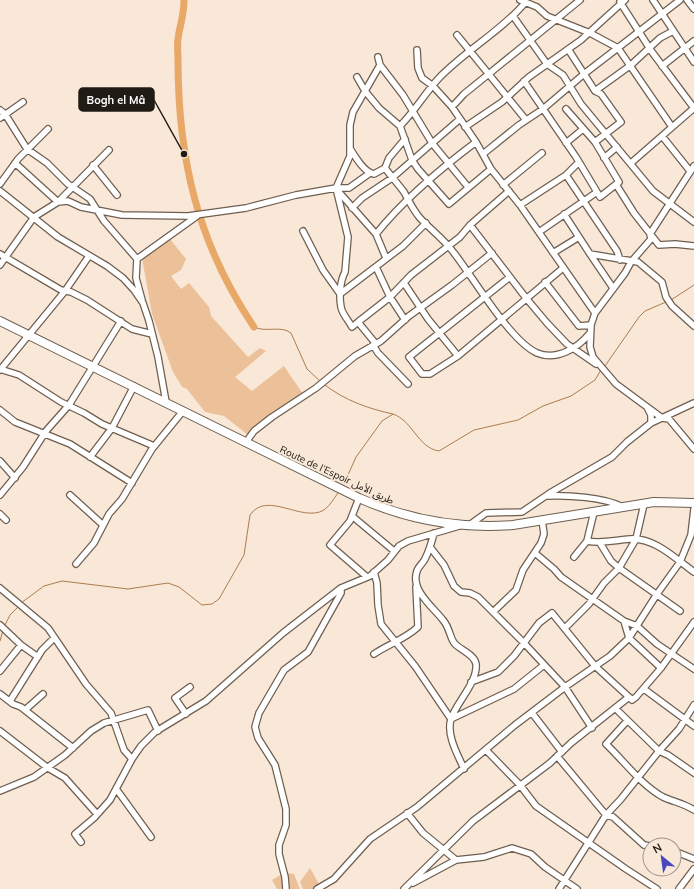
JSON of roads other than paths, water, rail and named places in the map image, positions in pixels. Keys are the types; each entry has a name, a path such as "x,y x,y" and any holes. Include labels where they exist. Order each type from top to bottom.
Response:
{"highway":[{"name":"Route de l’Espoir طريق الأمل","path":"0,321 359,498 400,514 464,526 513,525 667,501 694,503"}],"street":[{"path":"452,107 464,94 580,0"},
{"path":"653,0 694,62"},
{"path":"483,154 526,120 543,109 584,74 680,0"},
{"path":"687,0 694,9"},
{"path":"400,126 414,112 439,78 514,16 522,1 537,7 547,16 590,33 618,48 631,65 649,96 672,127"},
{"path":"466,127 506,98 524,81 590,33 622,1 639,32 662,66 694,108 631,163"},
{"path":"514,16 547,64 563,75 581,104 607,133 653,192 694,222"},
{"path":"596,91 631,65 650,47 673,31"},
{"path":"457,35 506,98 526,120"},
{"path":"662,66 694,41"},
{"path":"568,49 596,91 601,94 621,122 595,142"},
{"path":"417,50 418,68 422,78 433,86 452,107 476,142 491,169 520,205 595,313"},
{"path":"378,57 380,65 400,90 432,143 468,187"},
{"path":"380,65 353,112 350,125 350,156 336,188 348,237 345,272 342,277 340,294 341,308 352,327 390,297 411,275 509,192"},
{"path":"357,76 365,91 379,108 400,126 412,160 418,169 449,204 491,169"},
{"path":"524,81 579,162 600,197 617,186 619,182 595,142 566,109"},
{"path":"23,102 2,114 27,149 47,163 72,187 90,199 104,221 137,259 136,278 158,357 166,402"},
{"path":"352,208 362,198 392,178 460,120"},
{"path":"0,184 27,149 48,129"},
{"path":"566,143 583,129"},
{"path":"662,136 690,171"},
{"path":"15,163 58,202 68,201 81,207 122,215 188,216 246,208 278,199 336,188 349,188 370,173 374,174 385,168 389,158 405,139"},
{"path":"376,234 428,180 476,142"},
{"path":"604,158 617,147"},
{"path":"0,265 3,256 34,217 58,202 109,150"},
{"path":"351,150 370,173"},
{"path":"503,185 542,154"},
{"path":"520,205 566,175 579,162"},
{"path":"93,165 117,195"},
{"path":"694,166 650,234 650,239 631,262 595,313 590,333 590,347 593,357 616,384 662,418 669,419 694,449"},
{"path":"385,168 412,208 448,245 502,319 519,338 538,353 549,356 573,348 583,342 590,333"},
{"path":"566,175 617,251 620,260"},
{"path":"617,186 659,245 675,244 694,246"},
{"path":"336,188 342,198 359,213 376,234 386,258"},
{"path":"0,191 58,237 88,256 108,266 123,278 143,303"},
{"path":"539,232 597,192"},
{"path":"564,214 613,288"},
{"path":"137,259 199,215"},
{"path":"340,294 403,246 426,224"},
{"path":"470,225 526,298 562,339 603,368"},
{"path":"303,230 323,270 340,294"},
{"path":"553,253 579,237"},
{"path":"246,442 254,431 272,417 303,397 355,356 375,344 492,253"},
{"path":"590,254 638,262 662,282 666,297 672,306 694,326"},
{"path":"3,256 46,282 87,300 132,329 152,334"},
{"path":"88,256 65,291 0,369 19,375 69,405 112,428 154,446"},
{"path":"376,267 390,297 405,320"},
{"path":"510,277 409,358 422,374 430,374 458,356 563,268"},
{"path":"404,282 421,308 458,356"},
{"path":"545,282 579,326 591,325"},
{"path":"0,495 15,478 45,434 69,405 121,321"},
{"path":"358,322 375,344 378,353 408,384"},
{"path":"90,457 112,428 134,386"},
{"path":"81,842 75,834 97,814 117,790 122,774 141,746 158,731 215,695 283,633 341,588 374,572 388,560 394,551 408,541 464,526 486,513 522,512 612,457 627,442 651,423 694,403"},
{"path":"647,407 651,415 651,423"},
{"path":"0,410 15,422 70,444 132,483"},
{"path":"76,564 94,543 103,525 132,483 154,446 183,411"},
{"path":"0,462 15,478"},
{"path":"546,496 557,495 596,499 614,502 624,507"},
{"path":"70,496 103,525"},
{"path":"359,498 350,522 330,545 367,576"},
{"path":"565,628 593,600 604,583 619,568 636,539 644,504"},
{"path":"317,889 334,879 370,839 407,813 464,769 565,687 610,656 628,638 680,562 691,535 694,509"},
{"path":"574,556 587,541 594,512"},
{"path":"0,514 6,520"},
{"path":"352,516 394,551"},
{"path":"493,612 516,590 523,570 541,543 544,534 542,520"},
{"path":"374,654 395,640 403,638 418,627 416,571 425,560 434,533"},
{"path":"587,541 600,544 636,539 654,544 694,572"},
{"path":"600,544 611,561 619,568 680,611"},
{"path":"430,547 444,566 454,586 461,592 470,593 478,597 524,643 565,687 592,728"},
{"path":"535,553 561,577 624,621 636,626 671,654 694,669"},
{"path":"374,572 377,583 381,624 395,640 435,694 451,720"},
{"path":"416,582 420,593 449,627 452,642 461,650 472,656 476,662 476,670 471,682 451,720 451,734 464,769"},
{"path":"0,588 48,628 86,684 106,707 124,750 132,759"},
{"path":"286,889 285,877 279,854 279,845 286,825 286,809 275,765 258,738 255,728 259,713 284,670 308,652 341,593 341,588"},
{"path":"471,682 498,672 524,643 539,623 552,613 596,666 632,700 644,690 694,622"},
{"path":"624,621 628,638 661,668"},
{"path":"0,625 21,645 38,657"},
{"path":"10,701 42,650 54,638"},
{"path":"0,671 21,645"},
{"path":"451,720 514,689 544,665"},
{"path":"186,714 175,698 190,687"},
{"path":"644,690 694,726"},
{"path":"0,694 24,710 73,748"},
{"path":"24,710 43,694"},
{"path":"406,888 473,821 557,756 629,697"},
{"path":"559,889 606,815 658,751 679,729 694,705"},
{"path":"616,709 658,751 668,755 694,773"},
{"path":"0,791 24,782 48,768 91,731 104,723 148,710 158,731"},
{"path":"532,713 562,752"},
{"path":"627,721 606,744 638,776 663,797 684,803 694,810"},
{"path":"0,731 48,768 65,778 97,814"},
{"path":"486,750 520,785 536,806 589,844 658,889"},
{"path":"557,756 606,815 613,818 642,843"},
{"path":"117,790 151,837"},
{"path":"407,813 423,833 456,860"},
{"path":"406,888 456,860 484,857 512,848 532,854 545,867 577,889"},
{"path":"682,854 694,858"},
{"path":"679,889 694,869"}],"waterway":[{"path":"184,0 178,46 179,97 187,167 205,232 218,264 254,327"},
{"path":"671,300 694,285"},
{"path":"605,366 639,317 645,311 666,302"},
{"path":"254,327 258,329 278,329 291,333 307,369 321,382"},
{"path":"344,484 356,457 382,421 393,414 406,422 420,440 426,445 439,451 474,430 518,420 543,406 571,396 595,380 601,370"},
{"path":"325,385 340,395 357,403 393,414"},
{"path":"21,603 44,586 62,581 128,589 168,583 179,587 202,605 212,604 219,599 244,555 250,515 257,508 275,506 306,513 315,513 324,510 338,493"},
{"path":"5,625 10,615 18,607"},
{"path":"0,641 3,630"}],"place":[{"name":"Bogh el Mâ","path":"184,154"}]}
